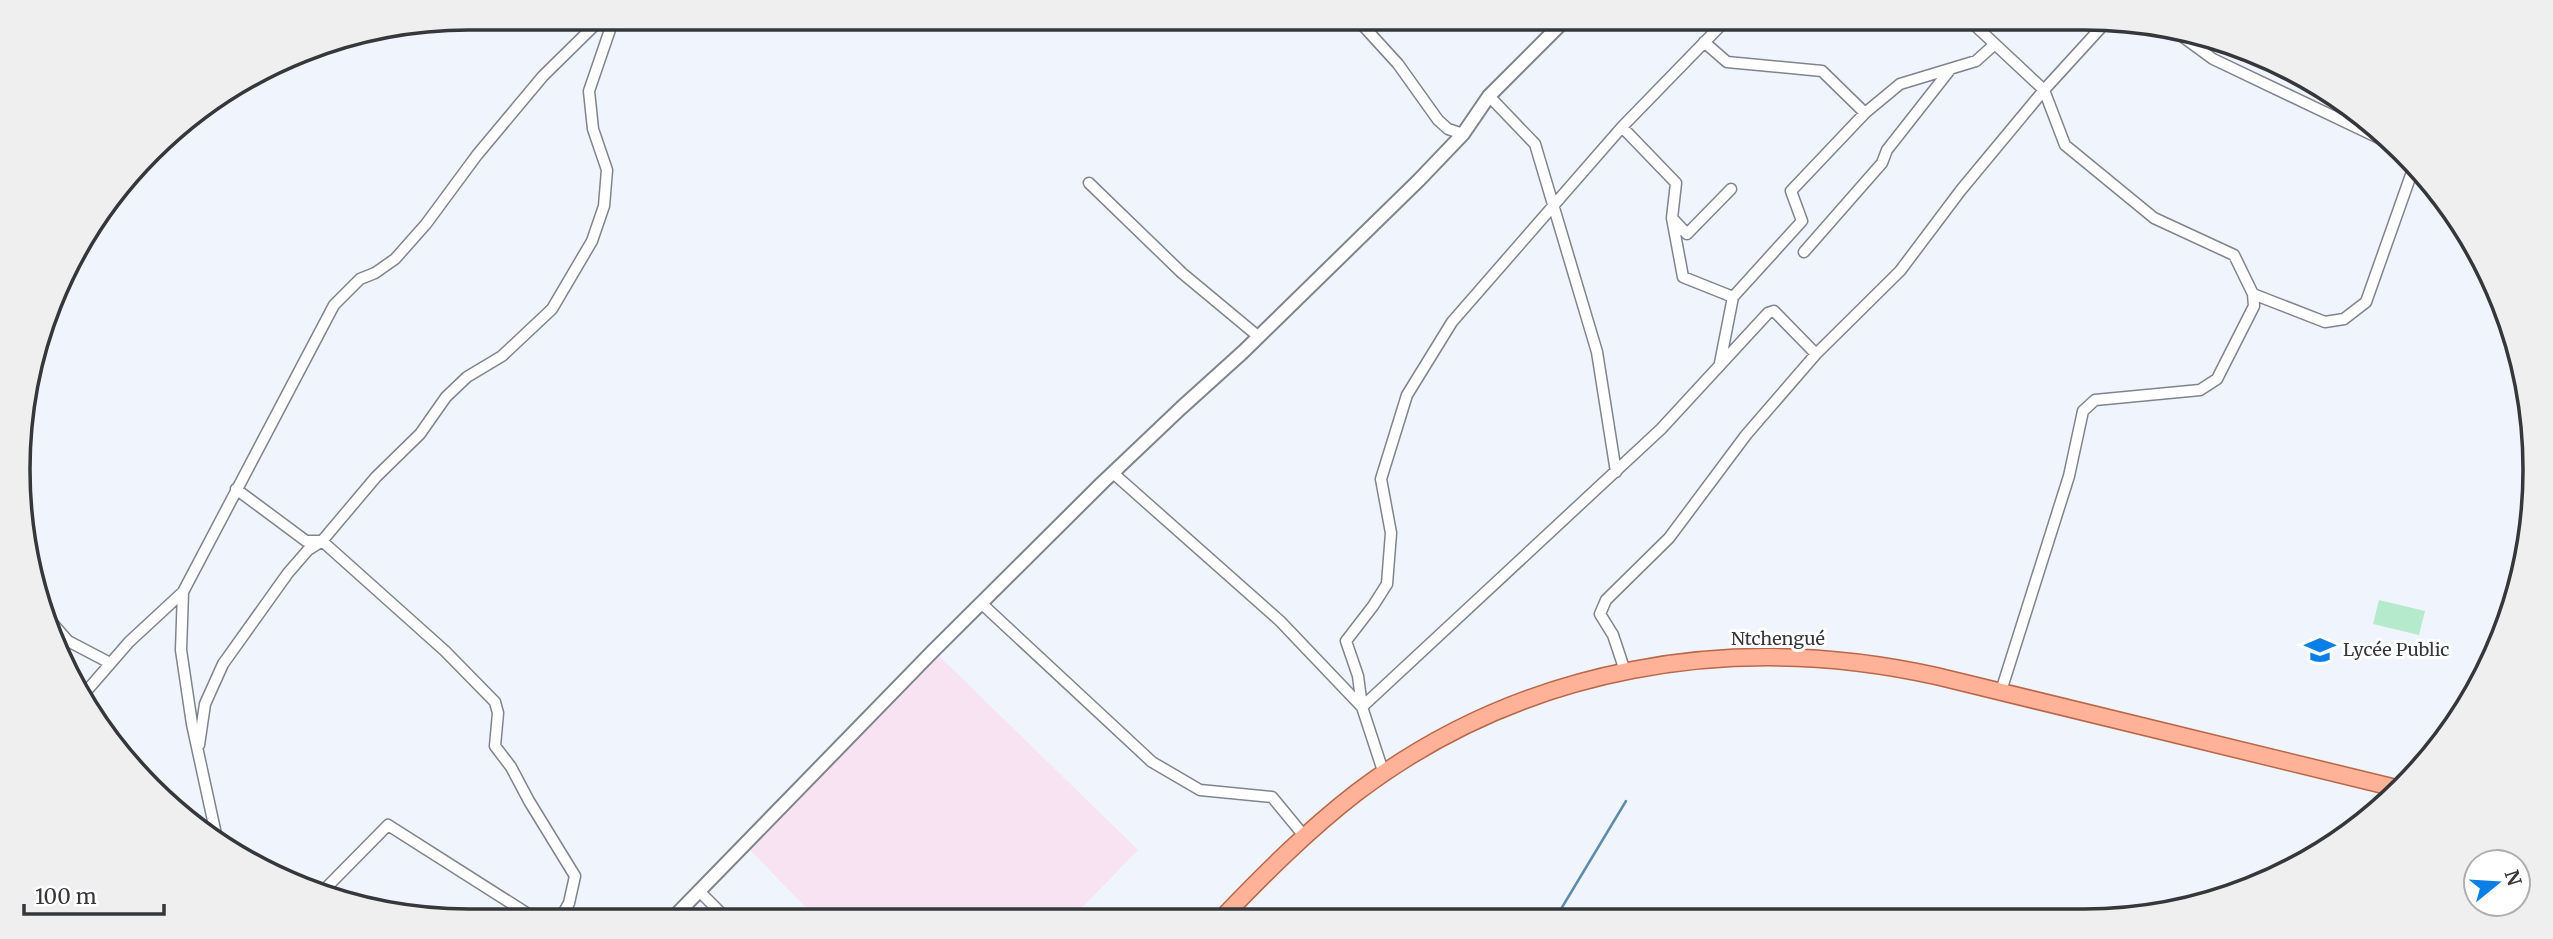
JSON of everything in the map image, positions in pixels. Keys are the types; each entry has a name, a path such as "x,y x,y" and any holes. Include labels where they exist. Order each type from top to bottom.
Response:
{"main road":[{"name":"Ntchengué","path":"1231,909 1304,837 1384,774 1447,736 1495,712 1549,691 1625,671 1709,659 1777,656 1869,662 2001,691 2388,786"}],"street":[{"path":"89,688 110,663 183,592 334,305 360,279 395,259 544,76 590,30"},
{"path":"199,754 205,704 223,664 288,573 308,550 322,541 376,477 420,434 446,397 467,377 502,356 552,309 592,241 604,206 607,170 593,129 589,91 610,30"},
{"path":"1367,30 1398,64 1438,120 1448,129 1463,134"},
{"path":"682,909 981,603 1409,190 1463,134 1489,96 1555,30"},
{"path":"1384,774 1362,707 1357,676 1346,641 1387,584 1391,533 1381,478 1407,394 1452,322 1622,127 1716,30"},
{"path":"1980,30 2044,90 2064,145 2154,218 2234,254 2253,295 2254,306 2217,379 2209,385 2200,390 2095,400 2083,411 2069,476 2001,691"},
{"path":"1625,671 1613,635 1600,614 1605,600 1669,538 1746,435 1816,354 1900,271 1961,190 2044,90 2098,31"},
{"path":"1704,42 1727,62 1822,71 1865,113"},
{"path":"1720,364 1733,297 1802,221 1791,191 1865,113 1900,84 1976,61 1995,44"},
{"path":"2192,44 2213,59 2362,130"},
{"path":"1804,252 1882,163 1887,150 1949,71"},
{"path":"1489,96 1535,144 1597,352 1616,472"},
{"path":"1622,127 1676,183 1672,218 1683,277 1733,297"},
{"path":"2253,295 2325,322 2344,319 2366,302 2410,176"},
{"path":"1089,183 1182,273 1259,337"},
{"path":"1672,218 1687,234 1731,189"},
{"path":"1362,707 1661,429 1768,313 1774,311 1816,354"},
{"path":"1113,473 1280,621 1362,707"},
{"path":"236,489 306,541 322,541 445,651 495,702 498,713 495,746 511,767 528,801 575,876 566,909"},
{"path":"183,592 181,650 192,724 215,827"},
{"path":"981,603 1152,762 1200,790 1272,797 1304,837"},
{"path":"61,633 68,641 110,663"},
{"path":"328,886 388,825 520,909"},
{"path":"700,892 717,909"}],"shaded area":[{"path":"938,655 1138,850 1081,909 807,909 750,850"}],"green space":[{"path":"2379,600 2425,611 2419,635 2373,624"}],"waterway":[{"path":"1561,909 1626,801"}],"place":[{"name":"Lycée Public","path":"2320,650"}]}
